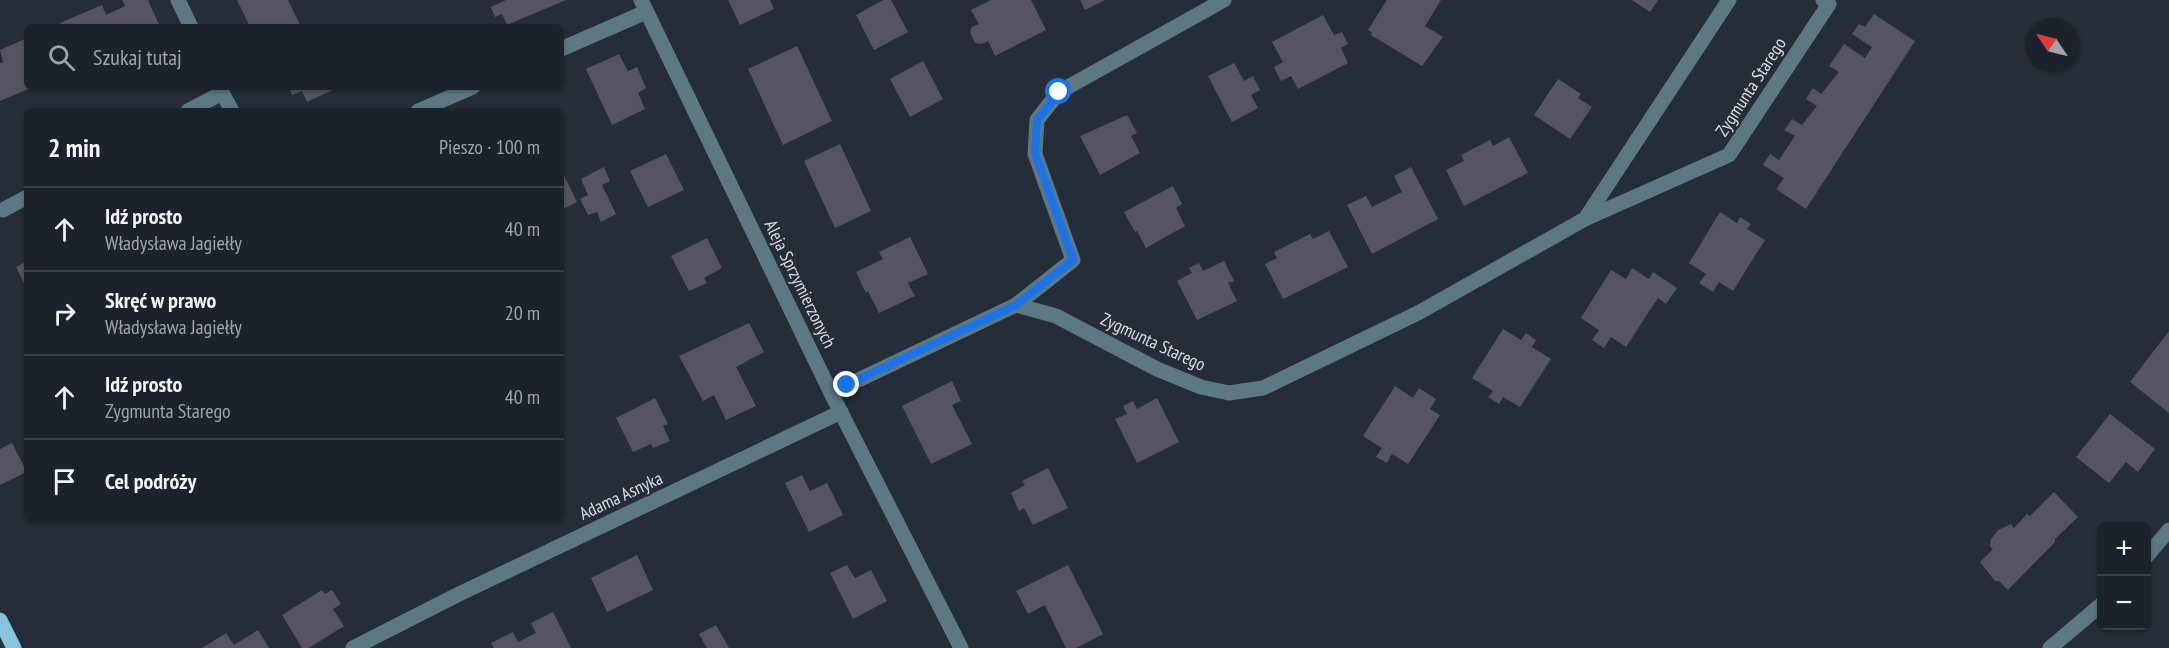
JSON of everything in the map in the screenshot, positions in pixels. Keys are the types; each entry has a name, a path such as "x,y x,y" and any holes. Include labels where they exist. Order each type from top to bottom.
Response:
{"main road":[{"path":"0,620 14,648"}],"street":[{"path":"178,0 190,24"},
{"path":"831,393 1016,305 1073,260 1035,153 1037,120 1059,92 1224,0"},
{"name":"Zygmunta Starego","path":"1585,219 1729,0"},
{"name":"Zygmunta Starego","path":"1016,305 1056,316 1157,369 1201,387 1229,393 1263,388 1407,318 1585,219 1729,155 1829,4 1823,0"},
{"path":"564,47 644,6"},
{"name":"Aleja Sprzymierzonych","path":"644,6 831,393 961,648"},
{"path":"193,108 221,90 230,108"},
{"path":"425,108 466,90"},
{"path":"3,210 24,199"},
{"name":"Adama Asnyka","path":"353,648 457,595 841,412"},
{"path":"2151,551 2169,530"},
{"path":"2050,648 2097,608"}],"building":[{"path":"122,0 148,0 159,24 60,24 102,5 106,15 125,6"},
{"path":"237,0 288,0 300,24 249,24"},
{"path":"506,0 566,0 509,24 507,24 502,14 495,17 491,7"},
{"path":"728,0 770,0 774,9 740,25"},
{"path":"883,0 891,0 908,32 874,50 856,15"},
{"path":"991,0 1031,0 1046,30 995,56 988,41 982,44 975,43 970,32 972,27 979,24 971,10"},
{"path":"1080,0 1105,0 1085,10"},
{"path":"1387,0 1441,0 1425,26 1443,37 1422,66 1371,35 1372,32 1368,30"},
{"path":"1632,0 1658,0 1650,12"},
{"path":"1874,14 1915,41 1806,209 1776,189 1784,178 1763,165 1770,154 1779,160 1795,136 1784,130 1792,119 1802,125 1817,106 1806,99 1813,88 1821,94 1839,72 1829,66 1844,44 1865,58 1872,47 1852,34 1859,24 1865,27"},
{"path":"1323,15 1334,35 1342,32 1348,44 1341,48 1348,63 1298,89 1291,76 1281,81 1274,67 1283,62 1272,42"},
{"path":"24,39 24,90 26,90 0,101 0,63 3,62 0,50"},
{"path":"797,46 832,121 783,145 748,69"},
{"path":"619,54 628,71 637,67 646,88 638,93 645,109 612,125 586,69"},
{"path":"923,61 943,99 910,117 890,79"},
{"path":"1234,63 1244,81 1253,76 1260,90 1251,95 1258,108 1232,122 1208,76"},
{"path":"1558,79 1581,94 1578,98 1592,107 1570,139 1534,115"},
{"path":"290,90 333,90 307,102 302,91 292,95"},
{"path":"1127,115 1137,133 1131,136 1140,153 1100,175 1080,136"},
{"path":"1509,137 1528,173 1464,206 1446,170 1464,161 1461,155 1490,140 1493,146"},
{"path":"840,144 871,211 835,228 804,161"},
{"path":"666,154 684,190 648,207 630,171"},
{"path":"604,167 610,181 602,185 616,214 601,222 597,212 588,215 580,199 588,195 581,179"},
{"path":"1411,167 1438,219 1372,254 1347,205 1366,196 1372,207 1402,192 1394,176"},
{"path":"564,175 577,202 564,208"},
{"path":"1173,186 1182,204 1176,208 1185,226 1146,248 1124,212"},
{"path":"1720,212 1737,223 1740,217 1751,224 1747,229 1765,240 1733,291 1719,282 1713,292 1699,283 1706,274 1689,263"},
{"path":"1329,231 1348,267 1283,299 1265,264 1277,258 1274,252 1310,234 1313,239"},
{"path":"910,237 928,274 908,283 915,296 879,313 856,272 883,259 879,252"},
{"path":"707,238 722,268 704,278 707,283 689,291 671,256"},
{"path":"1224,261 1234,281 1228,283 1237,301 1197,320 1177,281 1192,273 1189,268 1199,263 1203,271"},
{"path":"24,263 24,283 16,267"},
{"path":"1632,268 1649,279 1653,272 1677,288 1666,304 1658,298 1626,347 1611,337 1604,348 1592,340 1599,330 1581,318 1611,270 1626,279"},
{"path":"749,323 764,352 736,367 756,406 726,420 714,395 703,401 679,356"},
{"path":"1503,329 1521,340 1526,333 1536,340 1532,347 1551,359 1520,407 1503,397 1499,404 1488,397 1493,391 1472,378"},
{"path":"2169,331 2169,413 2130,382"},
{"path":"952,381 961,401 952,405 972,444 931,464 902,406"},
{"path":"1395,386 1413,398 1419,388 1436,399 1430,409 1440,415 1408,464 1392,454 1387,463 1376,457 1382,448 1363,436"},
{"path":"655,398 668,424 663,426 670,441 653,448 651,444 633,452 616,418"},
{"path":"1157,398 1179,442 1137,463 1115,419 1127,414 1123,406 1133,401 1137,409"},
{"path":"2110,414 2155,449 2138,472 2126,462 2109,483 2076,457"},
{"path":"12,443 24,466 24,473 0,485 0,449"},
{"path":"1048,468 1068,508 1033,525 1024,508 1019,511 1011,493 1025,485 1022,481"},
{"path":"802,475 810,491 827,483 843,515 809,532 785,483"},
{"path":"2054,492 2078,517 2008,590 1999,581 1995,581 1980,562 1993,549 1990,546 1991,539 1998,530 2011,524 2014,528"},
{"path":"637,555 653,590 607,612 591,578"},
{"path":"847,565 855,578 871,570 887,601 853,619 830,573"},
{"path":"1068,565 1103,634 1076,648 1066,648 1045,605 1028,614 1016,591"},
{"path":"322,590 325,594 332,590 341,604 333,609 344,626 309,648 302,648 282,615"},
{"path":"553,612 571,648 494,648 491,643 513,632 518,642 536,633 531,623"},
{"path":"716,625 729,648 707,648 699,634"},
{"path":"258,630 269,648 202,648 226,633 234,645"}],"route":[{"path":"847,385 1016,305 1073,260 1035,153 1037,120 1059,92"}]}
